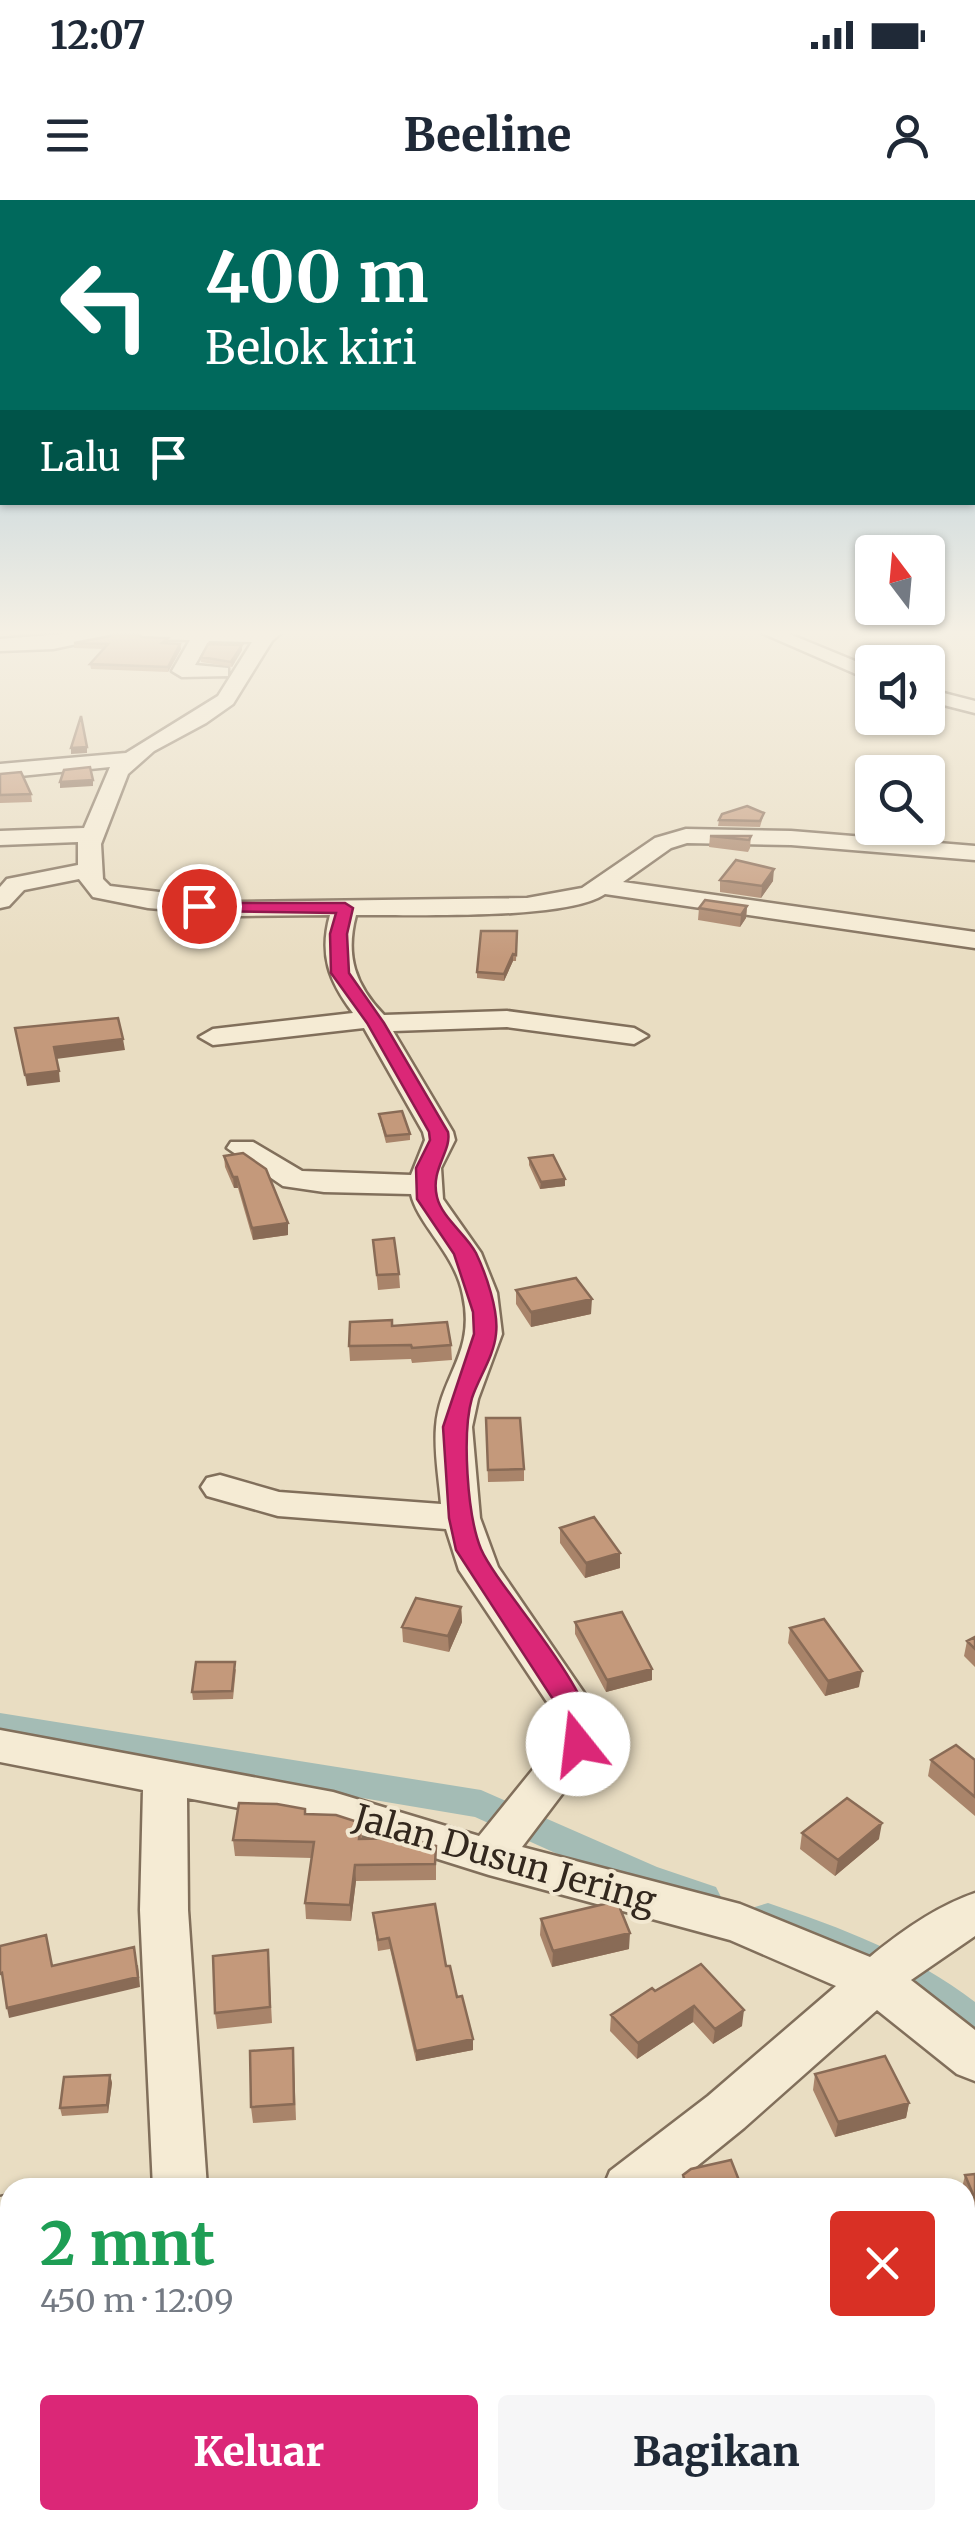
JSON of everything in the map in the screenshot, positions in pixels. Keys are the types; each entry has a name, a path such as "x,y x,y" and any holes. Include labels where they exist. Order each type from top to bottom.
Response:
{"street":[{"path":"0,771 126,759 155,742"},
{"path":"126,759 105,796 91,834 89,870 102,892 148,901 241,909 552,903 589,894 663,844 705,834 975,853"},
{"path":"0,838 91,834"},
{"path":"0,901 16,884 89,870"},
{"path":"600,886 975,940"},
{"path":"345,908 338,934 340,973 374,1021 438,1132 440,1140 426,1168 424,1184 432,1209 465,1254 484,1312 485,1334 460,1399 454,1427 461,1518 479,1570 574,1709 578,1725 578,1744 512,1826"},
{"path":"213,1037 374,1021 507,1019 634,1036"},
{"path":"242,1148 294,1179 324,1184 424,1184"},
{"path":"220,1487 278,1504 461,1518"},
{"name":"Jalan Dusun Jering","path":"0,1746 333,1809 512,1826 740,1923 889,1973 975,2059"},
{"path":"165,1778 164,1910 179,2178"},
{"path":"654,2178 889,1973 975,1912"}],"building":[{"path":"73,742 86,742 87,747 71,748"},
{"path":"90,767 93,780 60,782 64,770"},
{"path":"21,772 31,794 0,795 0,774"},
{"path":"747,806 764,813 760,821 719,820 722,814"},
{"path":"710,836 751,836 749,840"},
{"path":"736,860 774,869 762,886 720,880"},
{"path":"705,900 747,906 741,915 699,908"},
{"path":"481,931 517,931 516,955 513,954 504,974 477,972"},
{"path":"118,1018 123,1039 54,1047 59,1071 25,1075 15,1028"},
{"path":"402,1111 410,1134 386,1136 379,1114"},
{"path":"243,1153 266,1169 288,1223 252,1228 237,1177 233,1177 224,1156"},
{"path":"553,1155 565,1179 541,1182 529,1158"},
{"path":"394,1238 399,1274 377,1275 373,1240"},
{"path":"576,1278 592,1299 531,1312 516,1290"},
{"path":"392,1320 392,1326 447,1322 451,1345 349,1346 350,1322"},
{"path":"486,1418 520,1418 524,1469 488,1470"},
{"path":"594,1517 620,1553 586,1563 560,1528"},
{"path":"416,1598 461,1607 448,1636 402,1627"},
{"path":"622,1612 652,1669 607,1680 575,1622"},
{"path":"824,1619 862,1671 828,1681 790,1628"},
{"path":"196,1662 235,1662 232,1691 192,1692"},
{"path":"956,1745 975,1760 975,1797 931,1760"},
{"path":"847,1798 882,1823 838,1860 802,1833"},
{"path":"239,1803 277,1804 305,1809 305,1814 336,1815 361,1823 359,1839 409,1838 436,1846 435,1864 355,1865 350,1905 305,1903 314,1842 233,1840"},
{"path":"617,1901 630,1933 553,1951 541,1919"},
{"path":"435,1904 446,1966 450,1966 457,1997 462,1996 473,2039 416,2051 389,1938 378,1940 373,1913"},
{"path":"46,1935 52,1966 134,1947 138,1977 7,2008 0,1974 0,1946"},
{"path":"268,1950 270,2007 215,2013 213,1956"},
{"path":"701,1964 744,2010 715,2029 694,2006 638,2043 611,2015 652,1988 655,1991"},
{"path":"293,2048 294,2104 251,2107 250,2051"},
{"path":"885,2056 909,2103 838,2122 815,2074"},
{"path":"110,2075 107,2105 60,2108 64,2077"},
{"path":"731,2160 738,2178 684,2178 691,2169"}],"waterway":[{"path":"0,1725 481,1804 644,1877 703,1897"},
{"path":"768,1918 877,1960 926,1988 975,2024"}],"route":[{"path":"199,906 345,908 338,934 340,973 376,1023 438,1132 440,1140 426,1168 427,1199 465,1254 484,1312 485,1334 460,1399 454,1427 461,1518 469,1550 574,1709 578,1744"}]}
